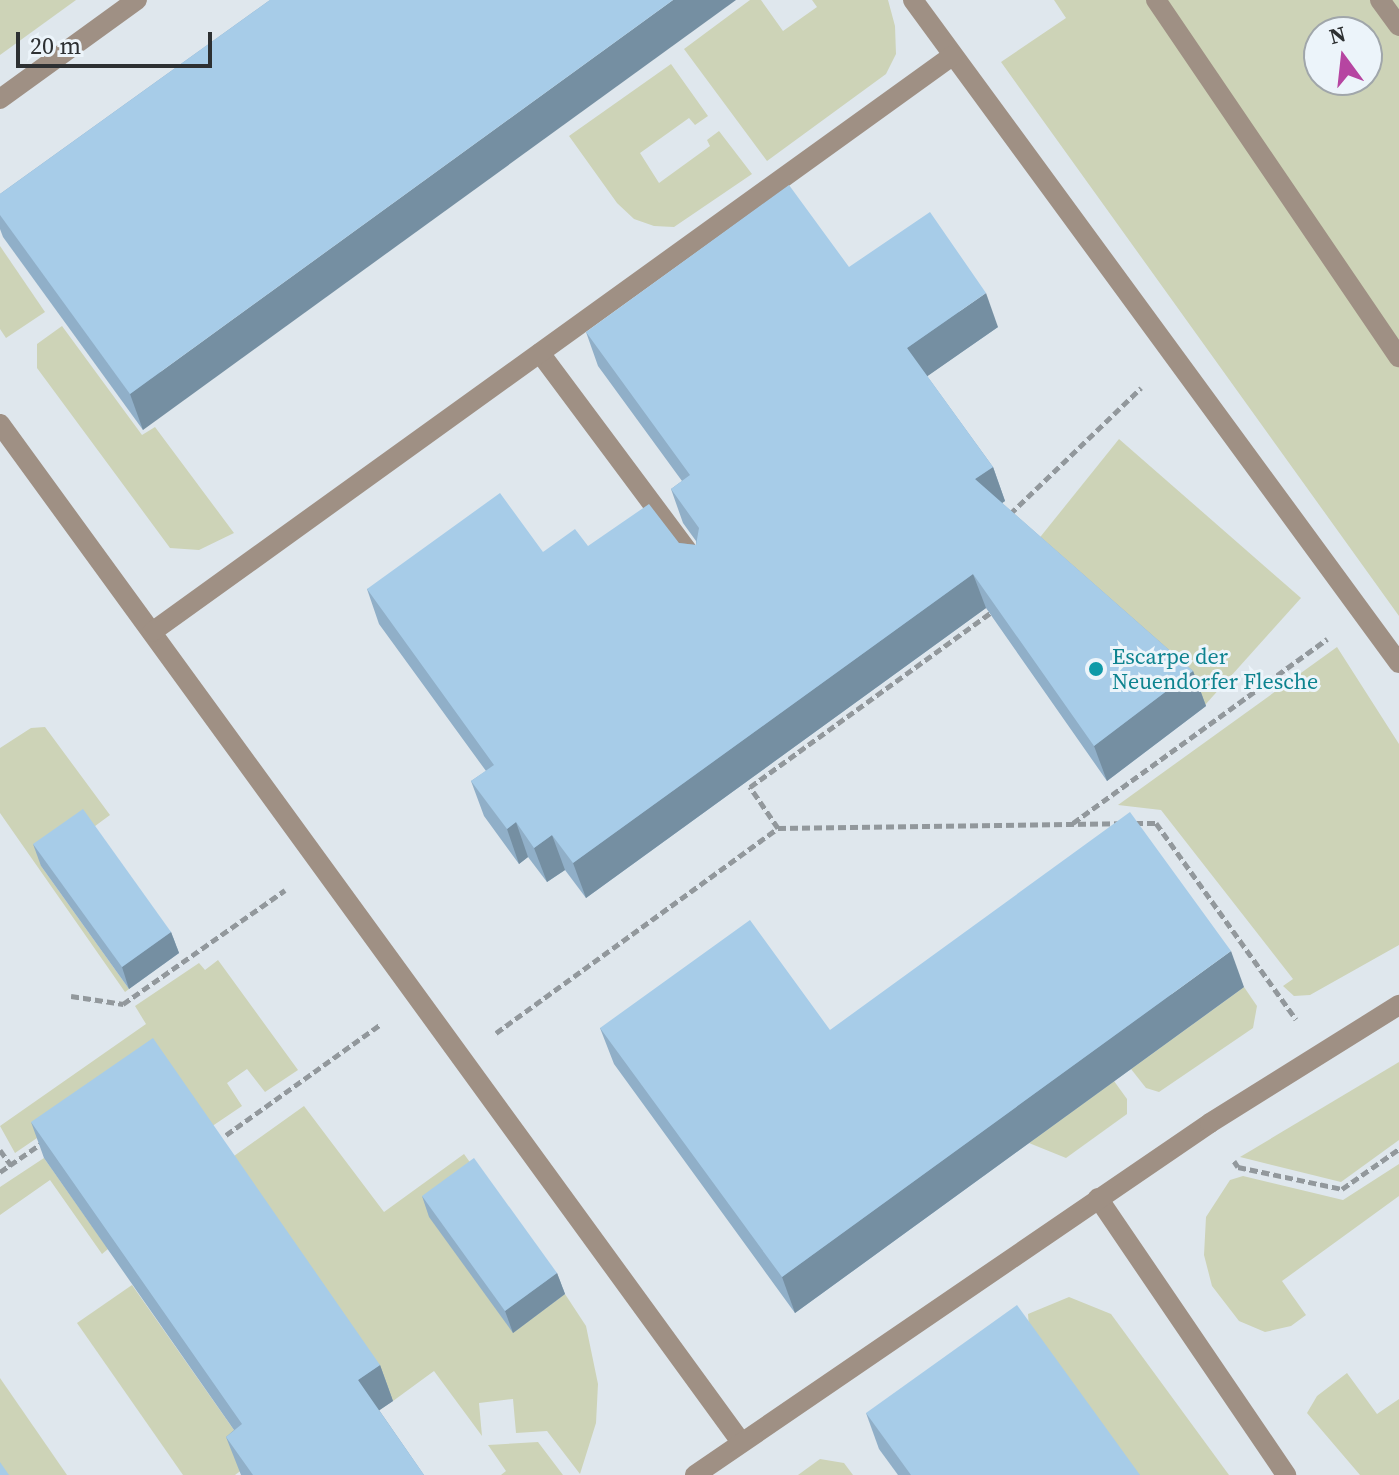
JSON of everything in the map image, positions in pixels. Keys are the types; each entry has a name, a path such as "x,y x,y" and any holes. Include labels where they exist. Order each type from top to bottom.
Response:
{"lane":[{"path":"0,99 137,0"},
{"path":"913,0 1399,663"},
{"path":"1156,0 1399,357"},
{"path":"1380,0 1399,26"},
{"path":"152,632 952,56"},
{"path":"540,353 701,569"},
{"path":"0,424 741,1442"},
{"path":"695,1475 1210,1123 1319,1051 1399,1005"},
{"path":"1098,1198 1286,1475"}],"path":[{"path":"1002,522 1174,357"},
{"path":"778,828 750,787 1007,601"},
{"path":"1072,824 1363,613"},
{"path":"462,1058 778,828 1156,823 1319,1051"},
{"path":"71,996 123,1004 321,865"},
{"path":"226,1135 418,998"},
{"path":"1210,1123 1238,1167 1342,1189 1399,1149"},
{"path":"0,1172 47,1139"},
{"path":"0,1150 11,1165"}],"green space":[{"path":"0,0 76,0 0,55"},
{"path":"750,0 761,0 783,31 817,7 812,0 888,0 895,26 896,54 886,74 767,161 684,49"},
{"path":"1054,0 1399,0 1399,616 1001,62 1066,18"},
{"path":"671,64 708,116 695,125 689,118 640,153 659,183 710,146 707,140 719,131 752,174 674,227 654,226 634,219 617,203 569,136"},
{"path":"0,246 45,312 6,338 0,329"},
{"path":"62,326 142,435 155,427 234,533 199,550 170,548 37,368 37,344"},
{"path":"1119,439 1301,598 1205,705 1029,551"},
{"path":"1337,647 1399,744 1399,945 1310,995 1294,996 1283,986 1293,979 1161,810 1118,805"},
{"path":"45,727 110,815 41,866 129,989 125,992 0,813 0,748 31,728"},
{"path":"218,960 298,1070 265,1092 247,1069 227,1083 242,1106 205,1131 125,1078 15,1153 0,1126 146,1024 135,1006 199,963 205,970"},
{"path":"1244,987 1257,1006 1253,1028 1159,1092 1146,1088 1131,1069"},
{"path":"1399,1062 1399,1140 1341,1182 1240,1157"},
{"path":"1114,1081 1127,1099 1127,1114 1066,1158 1029,1143"},
{"path":"304,1106 384,1212 464,1154 482,1179 513,1332 565,1294 586,1326 598,1384 596,1423 580,1474 547,1431 516,1433 513,1399 479,1403 482,1436 434,1371 393,1401 227,1161"},
{"path":"44,1158 108,1249 102,1254 50,1180 0,1215 0,1187"},
{"path":"1399,1164 1399,1196 1282,1281 1306,1315 1291,1326 1265,1332 1239,1321 1212,1286 1204,1255 1206,1217 1230,1180 1243,1176 1343,1200"},
{"path":"132,1285 255,1460 235,1475 183,1475 77,1323"},
{"path":"1069,1297 1111,1314 1229,1475 1127,1475 1030,1341 1028,1314"},
{"path":"1347,1373 1377,1414 1399,1399 1399,1475 1360,1475 1307,1413 1317,1396"},
{"path":"0,1378 67,1475 0,1475"},
{"path":"538,1442 563,1475 501,1475 506,1471 488,1445"},
{"path":"820,1459 844,1463 853,1475 798,1475"}],"building":[{"path":"270,0 673,0 130,394 0,215 0,194"},
{"path":"789,185 849,267 930,212 986,293 907,348 993,467 975,479 1193,671 1094,746 973,574 573,863 552,835 534,848 516,822 507,829 471,781 494,765 367,589 500,493 543,552 575,529 588,546 649,504 679,543 696,545 699,528 671,489 690,475 586,332"},
{"path":"83,809 171,932 122,967 33,844"},
{"path":"1130,812 1231,951 782,1277 600,1028 750,920 830,1030"},
{"path":"153,1038 380,1365 358,1380 424,1475 253,1475 226,1437 242,1424 31,1122"},
{"path":"474,1158 557,1273 505,1311 422,1196"},
{"path":"1017,1305 1140,1475 911,1475 866,1413"},
{"path":"0,1462 9,1475 0,1475"}],"place":[{"name":"Escarpe der Neuendorfer Flesche","path":"1096,669"}]}
